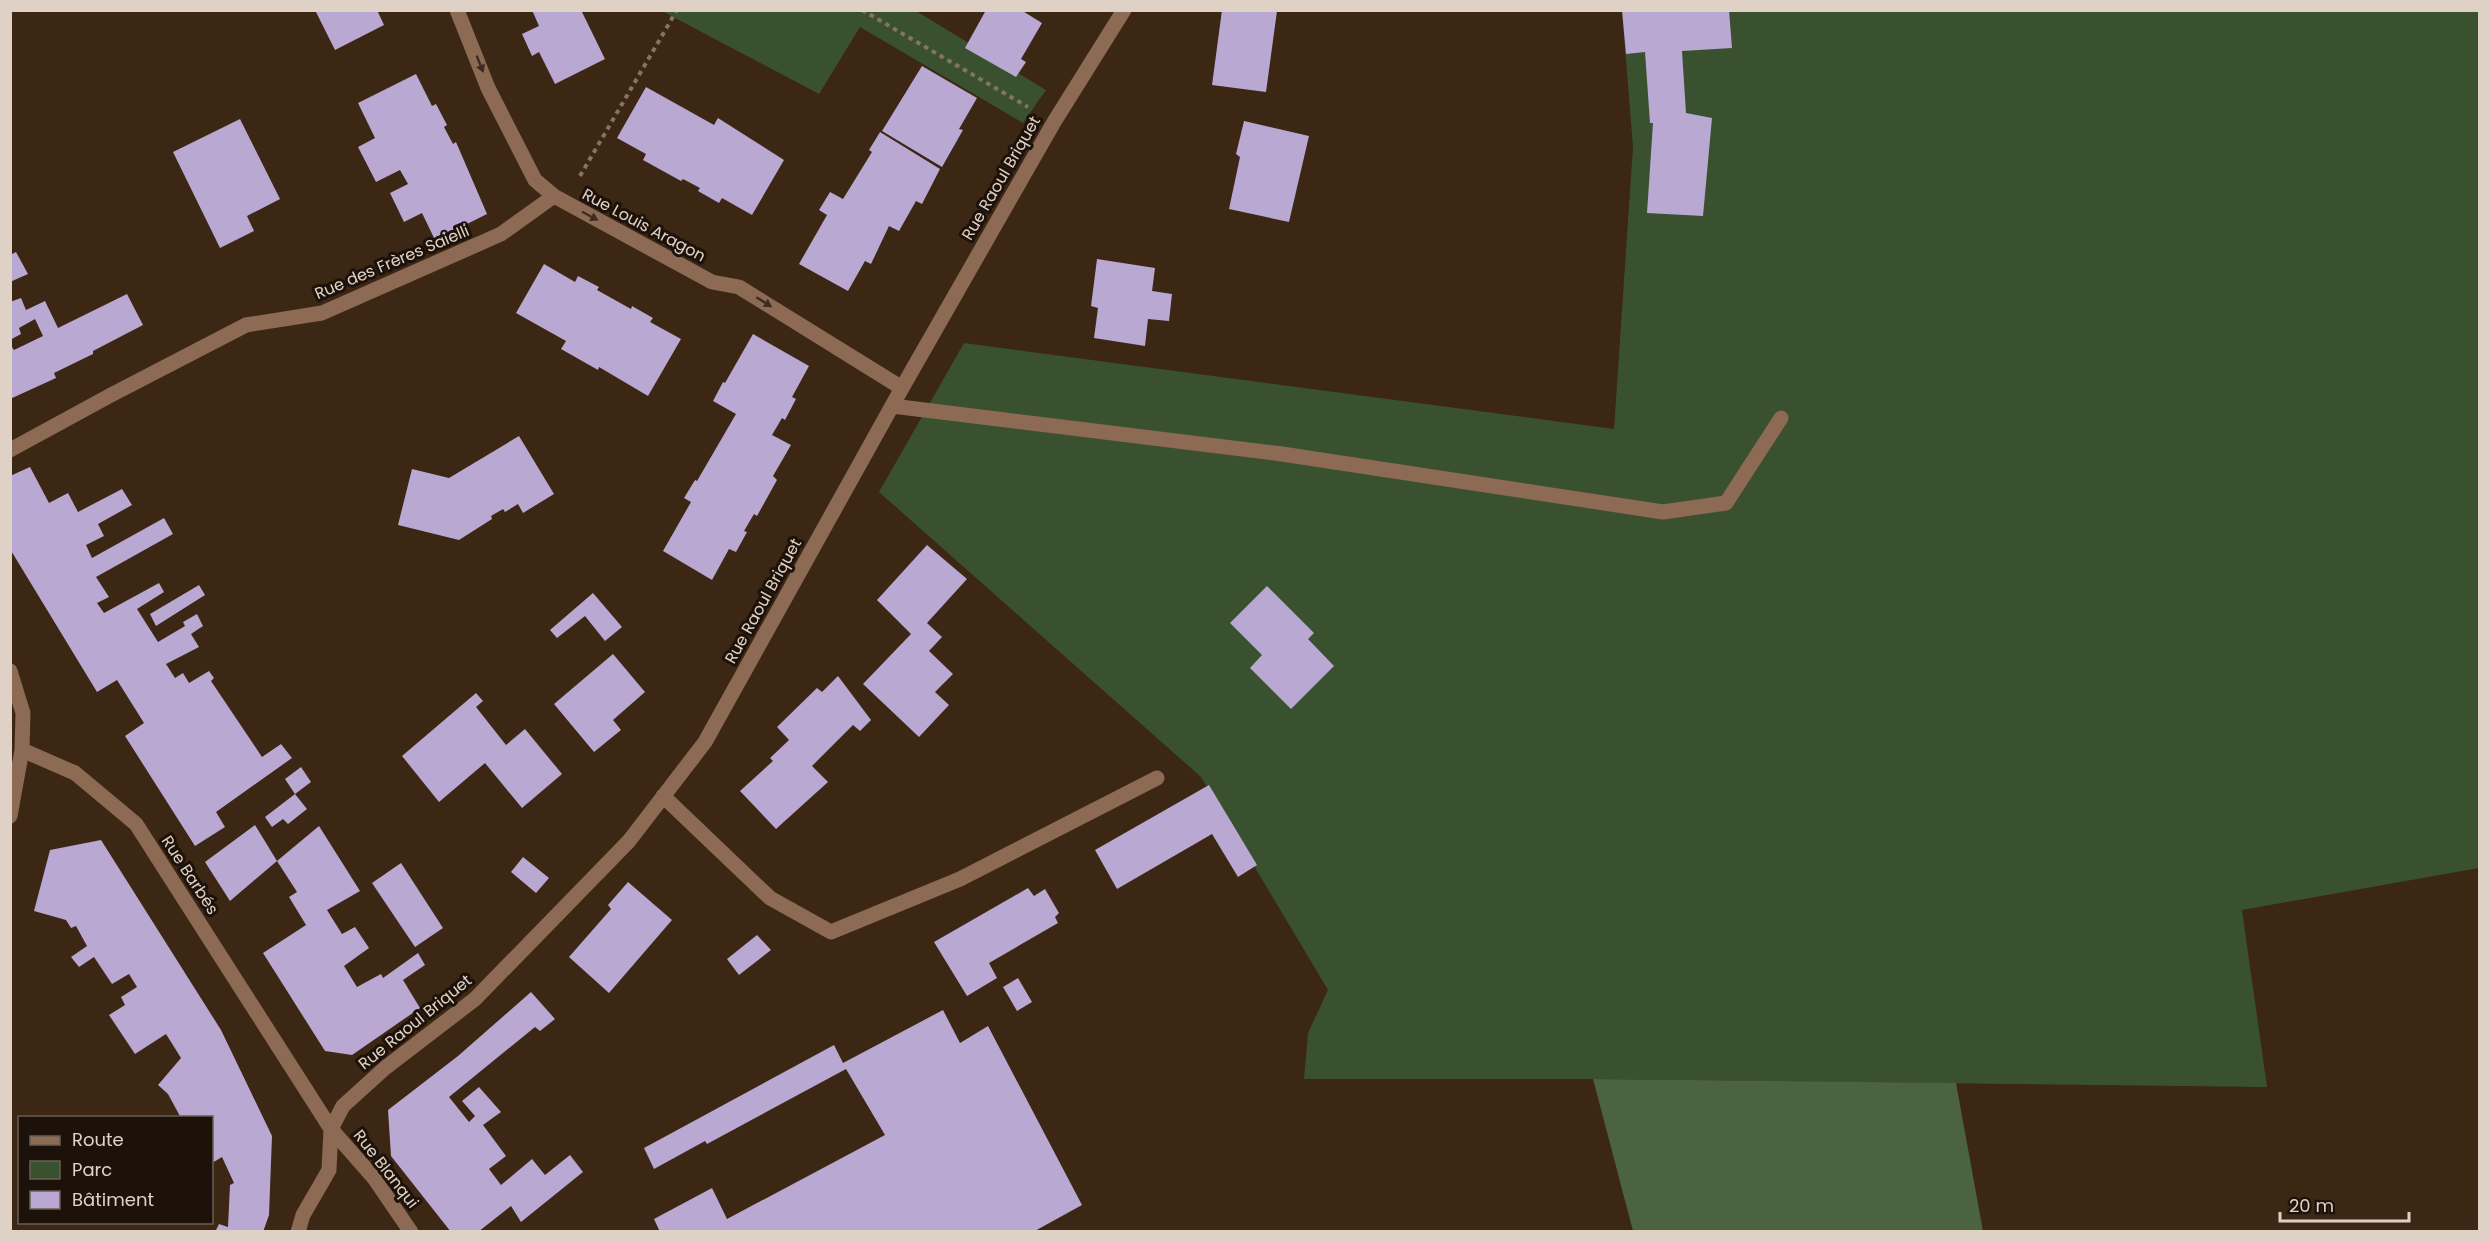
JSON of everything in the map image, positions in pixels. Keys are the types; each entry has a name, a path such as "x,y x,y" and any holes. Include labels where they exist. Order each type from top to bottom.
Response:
{"street":[{"name":"Rue Louis Aragon","path":"457,10 488,88 535,180 559,199 712,282 740,287 902,387"},
{"name":"Rue Raoul Briquet","path":"331,1129 343,1106 385,1068 475,999 629,841 705,742 902,387 1054,122 1124,10"},
{"name":"Rue des Frères Saielli","path":"10,450 246,325 322,313 501,234 559,199"},
{"path":"892,406 1281,454 1663,512 1726,503 1781,418"},
{"path":"10,671 23,713 22,750 10,816"},
{"name":"Rue Barbés","path":"22,750 75,773 136,824 331,1129"},
{"path":"663,796 770,898 831,932 960,879 1157,778"},
{"path":"298,1232 303,1215 329,1170 331,1129"},
{"name":"Rue Blanqui","path":"331,1129 374,1178 411,1232"}],"path":[{"path":"559,199 677,10"},
{"path":"862,10 1054,122"}],"green space":[{"path":"662,11 916,11 1046,90 1023,123 860,27 819,94"},
{"path":"1622,11 2479,11 2479,868 2242,910 2267,1087 1593,1079 1304,1079 1308,1033 1328,990 1201,777 879,492 964,343 1614,429 1633,147"},
{"path":"1593,1079 1956,1083 1983,1231 1633,1231"}],"building":[{"path":"315,10 377,10 384,25 335,50"},
{"path":"532,10 581,10 605,59 555,84 539,52 532,56 522,34 539,26"},
{"path":"986,10 1021,10 1042,23 1021,59 1026,62 1016,77 965,48"},
{"path":"1222,10 1277,11 1266,92 1212,85"},
{"path":"1622,10 1729,10 1732,48 1682,51 1686,113 1712,118 1703,216 1647,213 1653,123 1650,123 1645,52 1626,54"},
{"path":"922,66 977,98 959,129 963,130 942,167 882,131"},
{"path":"416,74 432,106 436,104 447,125 444,127 453,144 456,142 487,214 435,240 422,213 404,222 390,193 408,184 400,170 376,182 358,147 375,138 358,103"},
{"path":"646,87 714,125 718,118 784,160 752,215 722,198 719,203 698,191 700,188 683,179 681,181 643,160 646,154 617,138"},
{"path":"240,119 280,199 247,216 254,231 220,248 173,152"},
{"path":"1244,121 1309,136 1289,222 1229,209 1240,157 1236,154"},
{"path":"880,132 940,169 922,204 916,201 899,231 889,226 871,264 865,261 848,291 799,264 827,215 819,210 830,192 843,199 872,152 869,150"},
{"path":"16,252 28,274 10,282 10,255"},
{"path":"1097,259 1155,268 1152,291 1172,294 1169,321 1148,319 1145,346 1094,338 1098,308 1091,306"},
{"path":"544,264 575,282 578,276 599,287 597,290 653,318 650,322 681,339 648,396 599,367 598,370 561,349 566,341 516,313"},
{"path":"127,294 143,325 54,373 56,378 10,399 10,344 14,350 43,336 35,319 19,328 21,334 10,340 10,302 21,298 26,310 45,301 58,328"},
{"path":"753,334 809,366 792,397 796,399 785,420 782,418 772,435 791,445 773,476 777,480 757,516 754,514 744,531 747,532 736,552 729,549 712,580 663,551 691,502 684,498 695,480 697,481 736,414 713,401"},
{"path":"519,436 554,494 523,513 518,504 505,512 503,509 491,516 492,519 459,540 398,525 412,469 449,478"},
{"path":"30,467 49,503 68,493 78,512 122,489 132,505 98,524 104,536 86,545 92,558 164,518 173,534 96,577 109,597 97,603 104,613 159,583 164,592 137,609 158,642 185,626 183,622 197,614 203,626 191,634 199,647 166,664 175,678 183,673 189,683 209,671 214,678 211,681 262,757 281,744 292,758 216,812 225,827 195,846 125,736 144,723 117,680 97,692 10,549 10,476"},
{"path":"927,545 967,579 927,623 942,637 929,651 953,674 935,692 949,705 919,737 863,684 911,634 877,600"},
{"path":"199,585 205,595 156,626 150,614"},
{"path":"1267,586 1314,633 1308,639 1334,666 1291,709 1250,668 1262,655 1230,623"},
{"path":"593,593 622,627 605,641 585,616 557,638 550,630"},
{"path":"613,654 645,692 613,720 621,730 594,752 554,704"},
{"path":"838,676 871,720 860,731 853,725 812,766 828,782 776,829 740,791 773,761 770,758 789,740 777,727 817,688 822,692"},
{"path":"476,693 483,701 476,707 506,745 525,729 562,774 522,808 485,763 439,802 402,756"},
{"path":"301,767 311,782 295,794 285,779"},
{"path":"1209,785 1257,865 1238,877 1212,834 1117,889 1095,850"},
{"path":"295,794 307,809 288,824 283,819 272,827 265,817"},
{"path":"255,825 277,861 230,901 205,862"},
{"path":"319,826 360,891 327,910 342,934 355,927 369,948 344,966 357,987 381,974 383,978 418,953 425,965 403,980 420,1008 352,1055 325,1051 263,953 306,925 289,897 297,892 277,861"},
{"path":"101,840 221,1030 272,1136 269,1215 263,1232 215,1232 219,1224 228,1227 230,1185 234,1183 222,1157 213,1162 213,1116 180,1116 168,1094 158,1085 181,1058 166,1034 135,1054 109,1015 125,1005 121,997 137,987 129,974 112,984 94,957 79,967 71,957 87,946 76,926 71,928 66,920 34,911 50,850"},
{"path":"523,857 549,878 536,893 511,872"},
{"path":"401,863 443,928 415,947 372,883"},
{"path":"628,882 672,920 609,993 569,957 611,909 608,905"},
{"path":"1028,888 1034,896 1045,889 1059,913 1055,917 1058,923 989,963 997,978 967,996 934,942"},
{"path":"757,935 771,950 739,975 727,959"},
{"path":"1018,978 1032,1002 1017,1011 1003,987"},
{"path":"531,992 555,1019 540,1031 535,1027 449,1097 469,1122 475,1116 462,1101 479,1087 501,1112 483,1125 506,1156 489,1169 501,1185 532,1159 545,1175 570,1155 583,1172 521,1222 511,1206 478,1232 451,1232 391,1156 388,1110 458,1056"},
{"path":"943,1010 960,1043 988,1026 1082,1205 1033,1232 660,1232 654,1219 712,1188 727,1219 885,1135 846,1069 707,1144 705,1141 654,1169 644,1148 834,1045 843,1063"}]}
